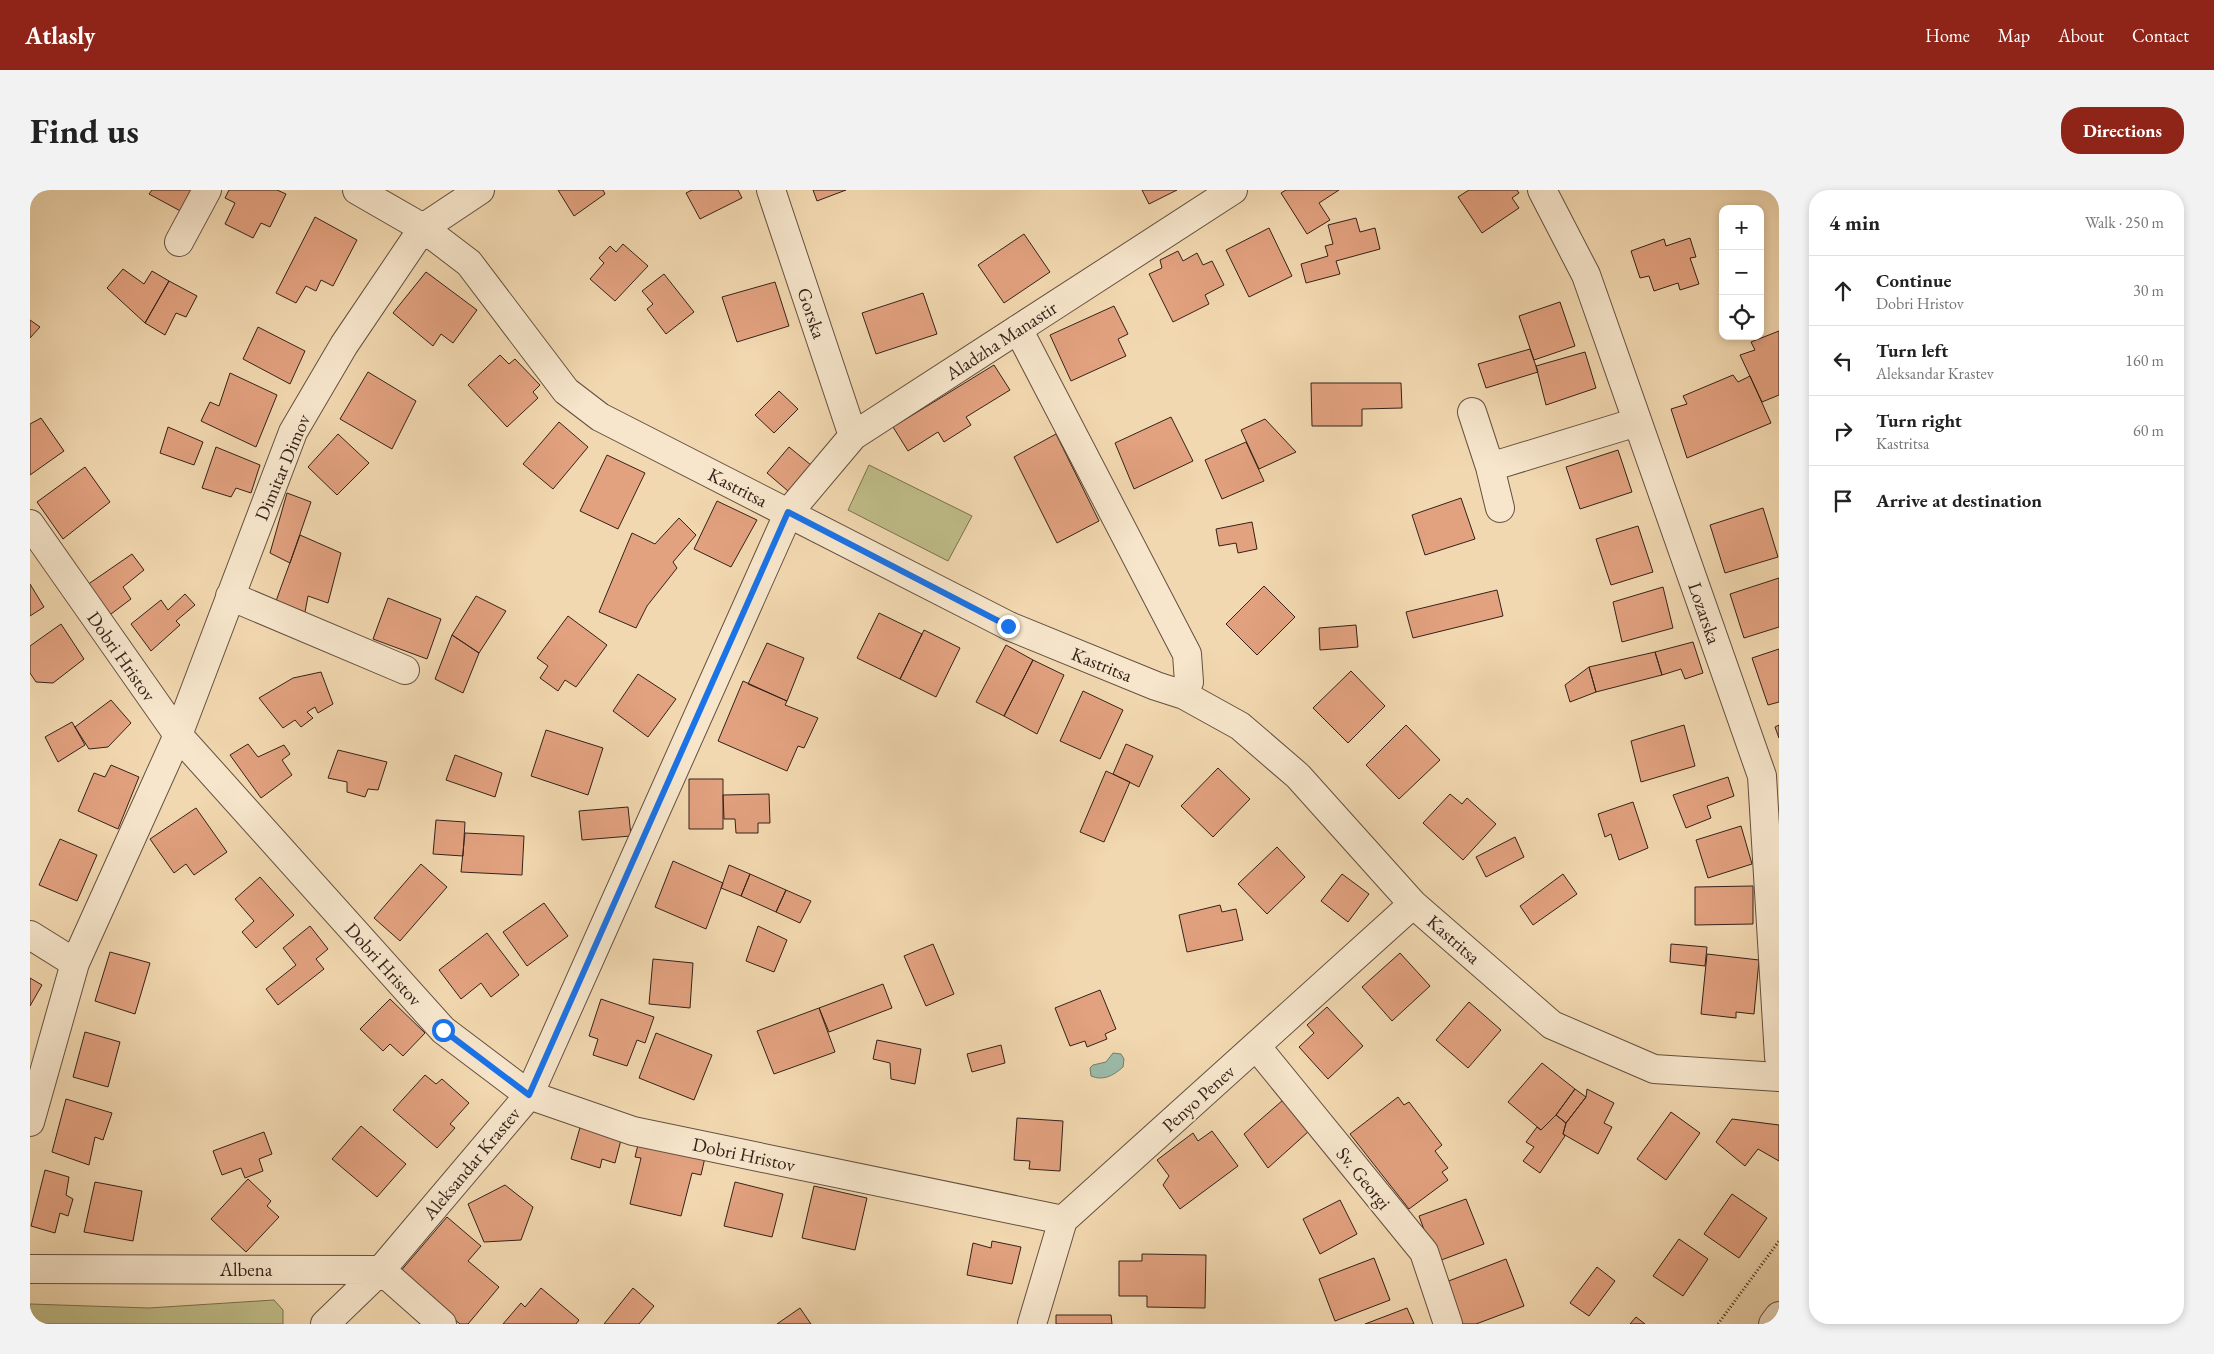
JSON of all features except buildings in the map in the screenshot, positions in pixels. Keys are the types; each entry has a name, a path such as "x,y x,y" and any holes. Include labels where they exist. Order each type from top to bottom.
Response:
{"street":[{"path":"179,242 207,190"},
{"name":"Kastritsa","path":"357,190 423,228 469,263 566,391 600,417 1008,626 1156,686 1184,695 1240,726 1298,776 1413,904 1552,1025 1654,1069 1779,1077"},
{"name":"Dimitar Dimov","path":"30,1122 75,963 178,735 293,432 344,345 423,228 480,190"},
{"name":"Gorska","path":"770,190 853,436"},
{"name":"Aladzha Manastir","path":"788,512 853,436 1233,190"},
{"name":"Lozarska","path":"1542,190 1586,275 1762,776 1779,1058"},
{"path":"1018,329 1187,654 1189,682 1184,695"},
{"path":"1472,412 1490,468 1500,508"},
{"path":"1490,468 1637,422"},
{"name":"Aleksandar Krastev","path":"333,1316 381,1270 529,1095 788,512"},
{"name":"Dobri Hristov","path":"30,524 178,735 443,1030 529,1095 633,1131 1063,1220"},
{"path":"230,596 405,670"},
{"name":"Penyo Penev","path":"1063,1220 1413,904"},
{"path":"30,935 75,963"},
{"name":"Sv. Georgi","path":"1256,1046 1424,1252 1448,1324"},
{"path":"1032,1324 1063,1220"},
{"name":"Albena","path":"30,1268 381,1270"},
{"path":"381,1270 442,1324"},
{"path":"1773,1324 1779,1316"}],"path":[{"path":"1718,1324 1779,1241"}],"shaded area":[{"path":"869,465 972,516 948,561 848,510"},
{"path":"1113,1053 1121,1054 1124,1059 1123,1067 1108,1077 1091,1076 1090,1068 1093,1065 1106,1062"},
{"path":"274,1300 283,1310 283,1324 30,1324 30,1304 149,1308"}],"route":[{"path":"443,1030 529,1095 788,512 1008,626"}]}
